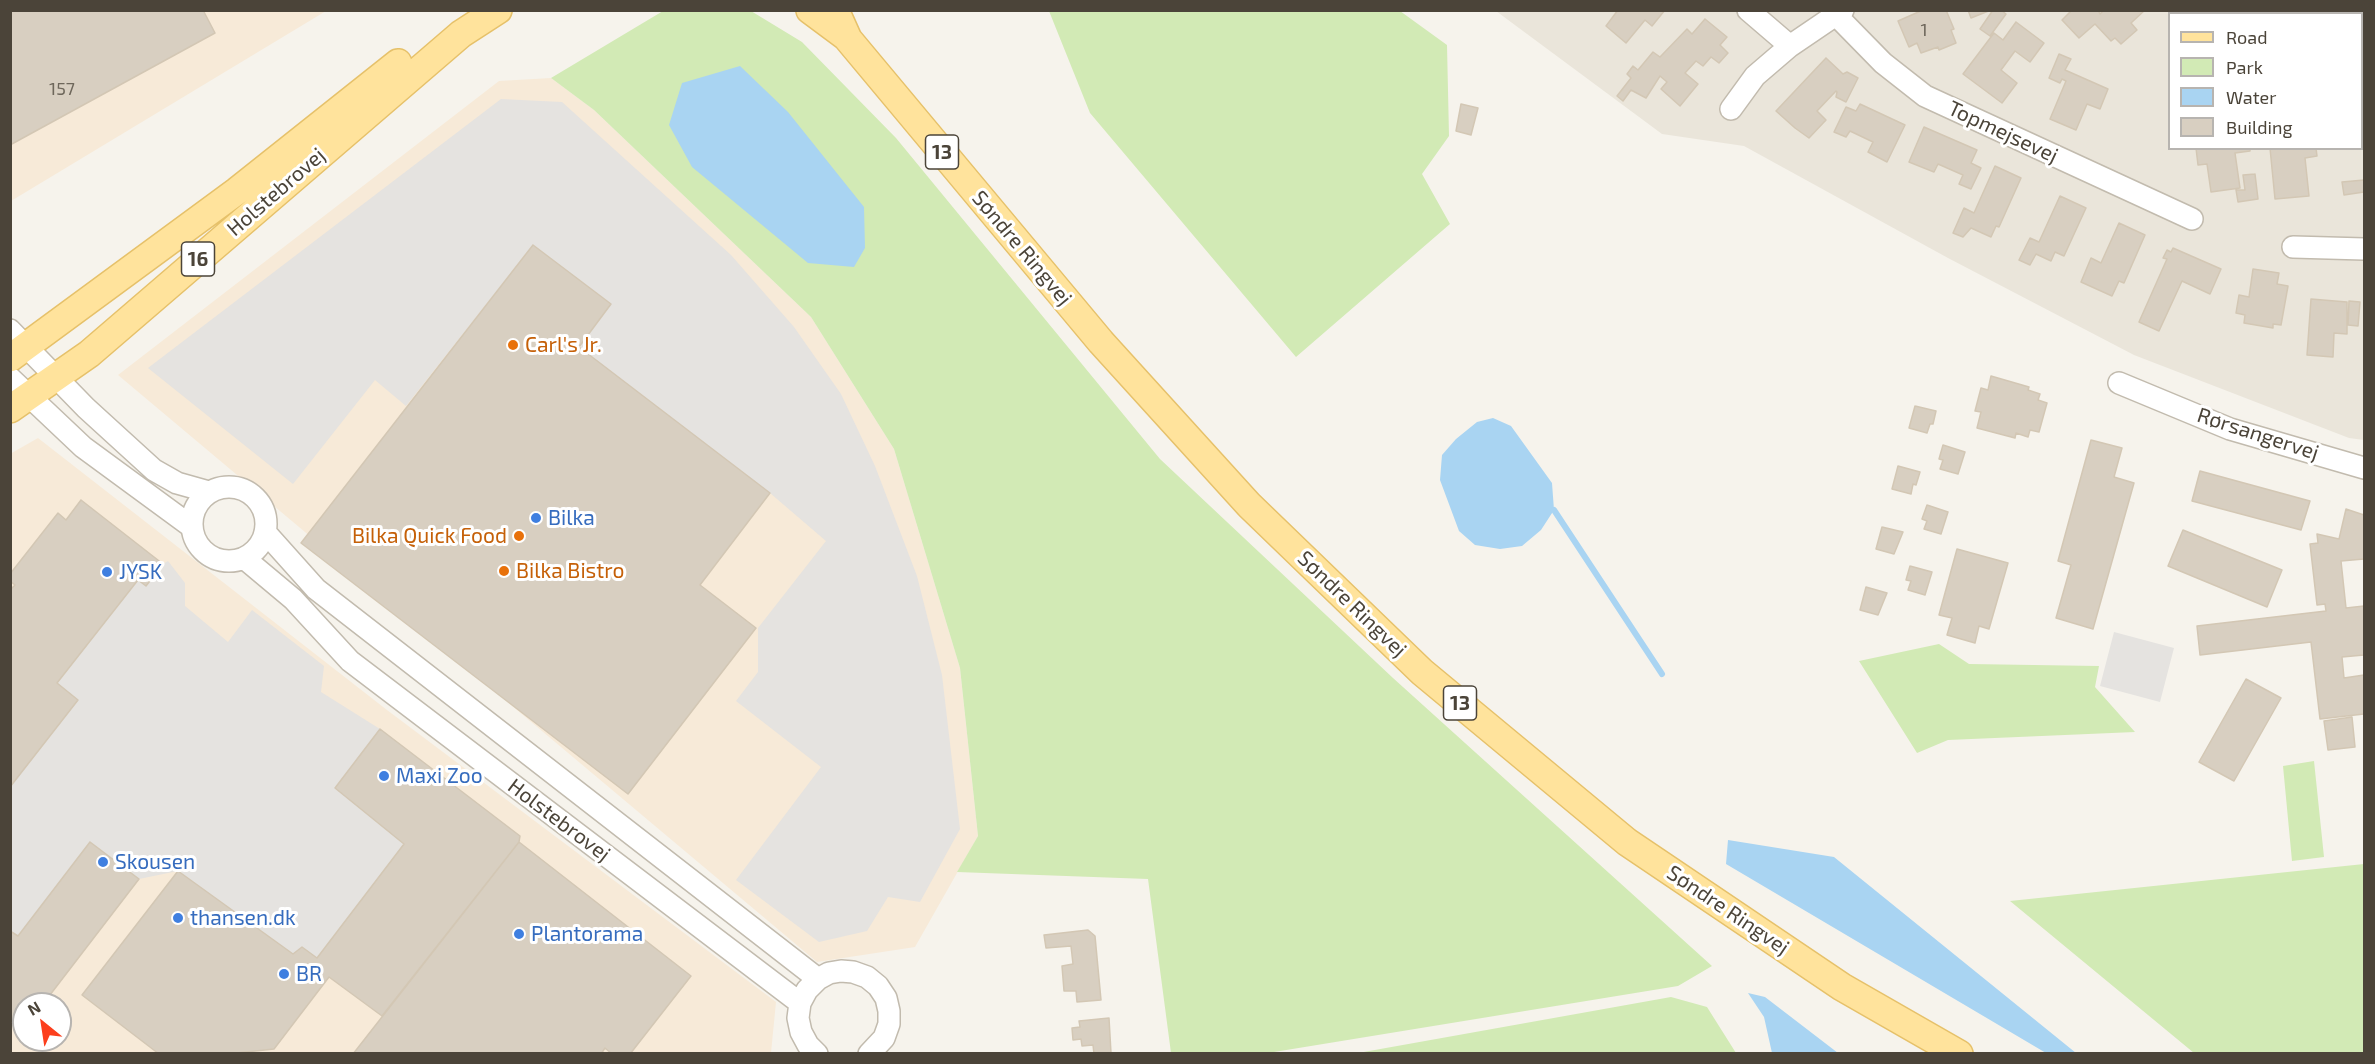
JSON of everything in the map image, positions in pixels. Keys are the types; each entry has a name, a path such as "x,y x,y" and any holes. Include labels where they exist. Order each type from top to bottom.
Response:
{"main road":[{"name":"Holstebrovej","path":"16,345 237,191 462,10"},
{"name":"Holstebrovej","path":"20,403 89,354 460,34 498,10"},
{"name":"Søndre Ringvej","path":"810,10 848,39 1101,342 1249,505 1422,672 1627,842 1842,987 1959,1053"},
{"name":"Søndre Ringvej","path":"835,10 848,39"}],"street":[{"path":"1748,10 1790,46"},
{"path":"1731,108 1755,76 1790,46 1839,12"},
{"name":"Topmejsevej","path":"1839,12 1882,63 1925,96 2192,219"},
{"path":"2293,247 2364,249"},
{"name":"Holstebrovej","path":"16,345 57,377 86,408 154,470 177,483 209,492"},
{"path":"10,378 20,403 192,527"},
{"name":"Rørsangervej","path":"2119,383 2230,429 2364,468"},
{"path":"228,486 249,492 264,509 266,532 261,543 244,558 221,560 210,556 195,538 192,527 196,507 209,492 228,486"},
{"name":"Holstebrovej","path":"266,532 316,589 818,979"},
{"name":"Holstebrovej","path":"244,558 293,599 350,662 800,1004"},
{"path":"817,1053 808,1045 801,1032 798,1018 800,1004 807,990 818,979 829,973 854,972 867,977 878,986 886,998 889,1011 889,1024 884,1038 869,1053"}],"shaded area":[{"path":"11,11 326,11 11,201"},
{"path":"1496,11 2364,11 2364,440 2349,438 2134,355 1948,258 1744,146 1662,134"},
{"path":"551,78 594,110 811,317 894,449 960,668 978,836 915,947 817,962 118,375 499,81"},
{"path":"501,99 562,102 731,255 794,327 841,394 875,466 917,576 942,675 960,829 920,902 888,897 867,931 819,942 736,880 821,767 736,701 758,672 758,628 826,541 770,493 579,347 611,304 533,245 406,406 375,380 293,484 148,368"},
{"path":"38,438 387,710 776,1002 771,1053 11,1053 10,454"},
{"path":"168,561 185,583 185,606 228,642 252,610 324,666 321,692 380,729 335,788 404,844 317,958 302,947 293,954 178,871 139,879 90,842 18,936 10,931 10,787 78,700 57,683 138,580 146,586"},
{"path":"2114,632 2174,648 2160,702 2100,686"}],"green space":[{"path":"663,11 751,11 802,42 896,138 1160,459 1393,678 1712,966 1678,986 1268,1053 1171,1053 1148,879 957,872 978,836 960,668 894,449 811,317 594,110 551,78"},
{"path":"1049,11 1400,11 1447,45 1449,136 1422,174 1450,224 1296,357 1090,113"},
{"path":"1939,644 1969,664 2099,666 2095,687 2135,732 1948,740 1917,753 1859,661"},
{"path":"2314,761 2324,857 2292,861 2283,766"},
{"path":"2364,864 2364,1053 2194,1053 2010,901"},
{"path":"1671,997 1707,1007 1736,1053 1358,1053"}],"water":[{"path":"740,66 788,112 864,207 865,248 854,267 808,263 692,167 669,125 682,83"},
{"path":"1493,418 1511,426 1552,483 1554,510 1541,530 1522,546 1500,549 1475,545 1459,531 1440,480 1442,455 1456,439 1477,422"},
{"path":"1728,840 1834,857 2076,1053 2046,1053 1726,864"},
{"path":"1748,993 1765,997 1838,1053 1772,1053 1764,1017"}],"building":[{"path":"10,10 203,10 215,33 10,145"},
{"path":"1618,10 1665,10 1652,26 1645,20 1626,43 1606,26"},
{"path":"1923,10 1946,10 1954,29 1951,30 1956,43 1939,50 1938,47 1921,53 1917,43 1909,47 1898,21"},
{"path":"1968,10 1991,10 1971,18"},
{"path":"1993,10 2001,10 2006,14 1990,36 1980,29"},
{"path":"2072,10 2098,10 2100,14 2104,10 2145,10 2131,23 2137,30 2121,44 2115,38 2111,41 2095,24 2079,38 2062,20"},
{"path":"2239,10 2296,10 2296,12 2240,12"},
{"path":"2352,10 2364,10 2364,22 2363,12 2352,12"},
{"path":"1705,19 1727,37 1720,45 1728,53 1719,63 1711,57 1703,66 1696,61 1685,73 1698,84 1680,106 1661,89 1667,82 1660,76 1646,98 1631,90 1623,101 1617,96 1631,78 1627,74 1633,66 1638,70 1653,52 1660,57 1687,29 1692,34"},
{"path":"2016,22 2044,43 2030,62 2015,51 2001,70 2017,83 2002,103 1963,74 1994,33 2003,40"},
{"path":"2059,54 2071,59 2065,70 2108,89 2100,109 2087,104 2076,130 2050,119 2066,81 2062,79 2060,83 2049,78"},
{"path":"2364,55 2364,88 2363,88"},
{"path":"1826,58 1843,74 1847,72 1858,78 1846,102 1836,97 1836,91 1817,111 1826,120 1809,138 1776,111"},
{"path":"1461,104 1478,108 1471,135 1456,131"},
{"path":"1860,104 1905,125 1887,162 1868,152 1873,142 1850,131 1846,137 1834,132 1846,107 1856,111"},
{"path":"1924,127 1977,150 1971,163 1981,168 1971,189 1959,184 1963,175 1938,164 1934,172 1909,162"},
{"path":"2196,150 2250,150 2235,153 2240,188 2211,192 2207,164 2198,165"},
{"path":"2270,150 2316,150 2317,156 2305,158 2309,196 2275,199"},
{"path":"1995,166 2021,178 1999,227 1996,226 1991,237 1971,228 1963,237 1953,233 1964,208 1974,213"},
{"path":"2255,174 2258,199 2238,202 2236,190 2245,190 2243,175"},
{"path":"2364,180 2364,192 2344,195 2342,182"},
{"path":"2060,196 2086,208 2064,256 2055,252 2051,261 2036,254 2030,265 2019,260 2030,238 2039,242"},
{"path":"2119,223 2145,235 2124,283 2119,281 2112,296 2081,282 2091,258 2101,263"},
{"name":"Bilka","path":"533,245 611,304 579,347 770,493 700,585 756,628 628,794 301,543"},
{"path":"2173,248 2221,269 2210,294 2182,281 2159,331 2139,322 2167,259 2163,258 2167,250 2171,252"},
{"path":"2253,269 2279,273 2277,284 2288,286 2281,325 2273,324 2273,328 2244,323 2245,315 2236,313 2239,295 2249,297"},
{"path":"2311,299 2347,302 2347,334 2334,333 2333,357 2307,355"},
{"path":"2349,301 2360,302 2358,326 2348,325"},
{"path":"1991,376 2029,387 2028,390 2040,394 2038,400 2047,403 2039,432 2030,430 2028,437 2016,433 2015,438 1977,428 1981,412 1975,411 1981,388 1988,390"},
{"path":"1915,406 1936,411 1933,424 1930,424 1927,433 1909,428"},
{"path":"2091,440 2122,448 2114,477 2134,483 2093,629 2056,618 2071,565 2058,561"},
{"path":"1943,445 1965,452 1958,474 1940,469 1943,460 1939,459"},
{"path":"1898,466 1920,472 1916,485 1913,484 1911,494 1892,489"},
{"path":"2200,471 2310,501 2301,530 2192,501"},
{"path":"81,500 163,564 146,586 138,580 57,683 78,700 10,787 10,590 15,585 10,581 10,574 58,513 66,520"},
{"path":"1927,505 1948,512 1941,534 1924,529 1927,521 1922,519"},
{"path":"2346,509 2364,515 2364,559 2341,561 2346,608 2364,606 2364,655 2342,657 2344,678 2364,675 2364,714 2320,719 2311,642 2200,655 2197,626 2326,611 2325,604 2317,605 2310,544 2318,543 2317,534 2339,539"},
{"path":"1882,527 1903,532 1894,554 1876,549"},
{"path":"2183,530 2282,570 2267,607 2168,566"},
{"path":"1957,549 2008,563 1989,629 1979,626 1975,643 1947,635 1952,618 1939,615"},
{"path":"1910,566 1932,572 1925,595 1908,590 1911,581 1906,580"},
{"path":"1866,587 1887,593 1878,615 1860,610"},
{"path":"2246,679 2281,698 2234,781 2199,762"},
{"path":"2352,717 2355,747 2328,750 2324,721"},
{"path":"380,729 520,836 519,842 382,1016 329,977 274,1049 227,1054 159,1054 82,995 178,871 293,954 302,947 317,958 404,844 335,788"},
{"path":"90,842 139,879 52,992 12,992 12,1021 10,1021 10,931 18,936"},
{"path":"519,842 691,976 630,1054 612,1054 605,1048 601,1054 353,1054"},
{"path":"1088,930 1095,936 1101,1000 1077,1002 1076,991 1064,991 1062,966 1073,964 1071,946 1046,948 1044,935"},
{"path":"1109,1018 1111,1053 1094,1054 1093,1045 1082,1046 1081,1039 1073,1040 1072,1028 1080,1027 1079,1021"}],"waterway":[{"path":"1554,510 1662,674"}],"place":[{"name":"Carl's Jr.","path":"513,345"},
{"name":"Bilka","path":"536,518"},
{"name":"Bilka Quick Food","path":"519,536"},
{"name":"Bilka Bistro","path":"504,571"},
{"name":"JYSK","path":"107,572"},
{"name":"Maxi Zoo","path":"384,776"},
{"name":"Skousen","path":"103,862"},
{"name":"thansen.dk","path":"178,918"},
{"name":"Plantorama","path":"519,934"},
{"name":"BR","path":"284,974"}]}
